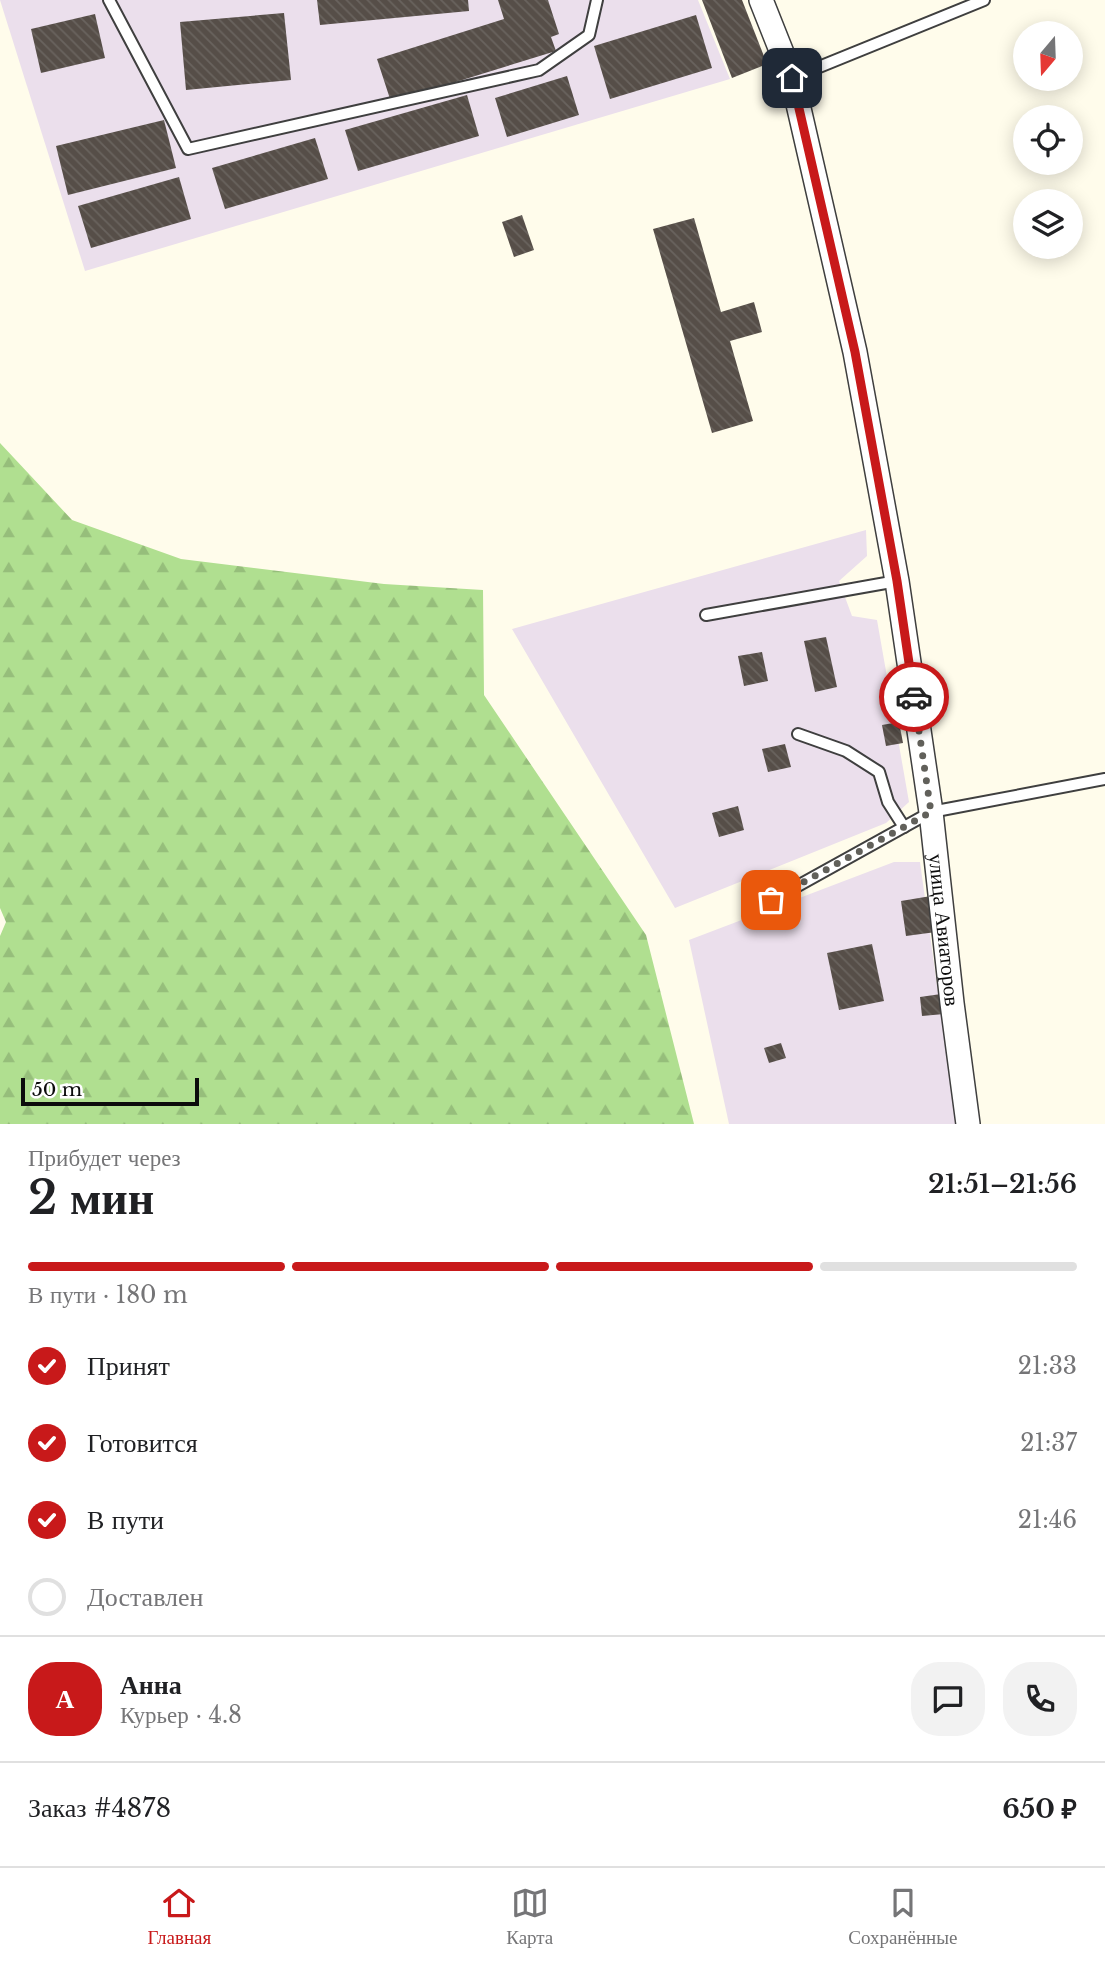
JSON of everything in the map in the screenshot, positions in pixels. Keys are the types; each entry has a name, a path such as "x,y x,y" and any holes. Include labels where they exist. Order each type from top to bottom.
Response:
{"street":[{"name":"улица Авиаторов","path":"761,0 792,78 855,352 897,581 931,812 951,1003 968,1124"}],"lane":[{"path":"109,0 188,149 538,70 589,35 597,0"},
{"path":"792,78 985,0"},
{"path":"706,615 897,581"},
{"path":"798,734 846,751 879,772 888,802 905,827"},
{"path":"749,912 931,812 1105,779"}],"shaded area":[{"path":"0,0 698,0 730,79 85,271"},
{"path":"866,530 867,556 839,581 852,616 877,620 909,802 886,823 675,908 512,629"},
{"path":"894,862 920,862 956,1124 729,1124 689,940"}],"green space":[{"path":"0,443 72,520 181,559 384,584 483,590 484,695 646,935 694,1124 0,1124 0,936 6,922 0,908"}],"building":[{"path":"317,0 468,0 469,11 320,25"},
{"path":"498,0 548,0 559,34 551,37 556,51 391,102 377,59 504,19"},
{"path":"702,0 742,0 767,64 732,78"},
{"path":"284,13 291,80 186,90 180,22"},
{"path":"95,14 105,58 41,73 31,29"},
{"path":"696,15 712,68 610,99 594,46"},
{"path":"567,76 579,115 507,137 495,98"},
{"path":"467,95 479,136 358,171 345,130"},
{"path":"164,120 176,168 68,195 56,146"},
{"path":"315,138 328,179 225,209 212,168"},
{"path":"179,177 191,219 91,248 78,206"},
{"path":"522,215 534,250 514,257 502,222"},
{"path":"694,218 721,312 754,302 762,332 730,341 753,421 712,433 653,229"},
{"path":"826,637 837,687 815,692 804,641"},
{"path":"762,652 768,681 744,686 738,656"},
{"path":"899,722 903,743 886,746 882,725"},
{"path":"785,744 791,767 768,772 762,749"},
{"path":"738,806 744,830 719,837 712,813"},
{"path":"931,896 936,932 906,936 901,901"},
{"path":"872,944 884,1001 839,1010 827,953"},
{"path":"941,994 944,1014 922,1016 920,997"},
{"path":"781,1043 786,1058 769,1063 764,1048"}],"way so far":[{"path":"771,900 931,812 914,697"}],"route":[{"path":"792,78 855,352 897,581 914,697"}]}
